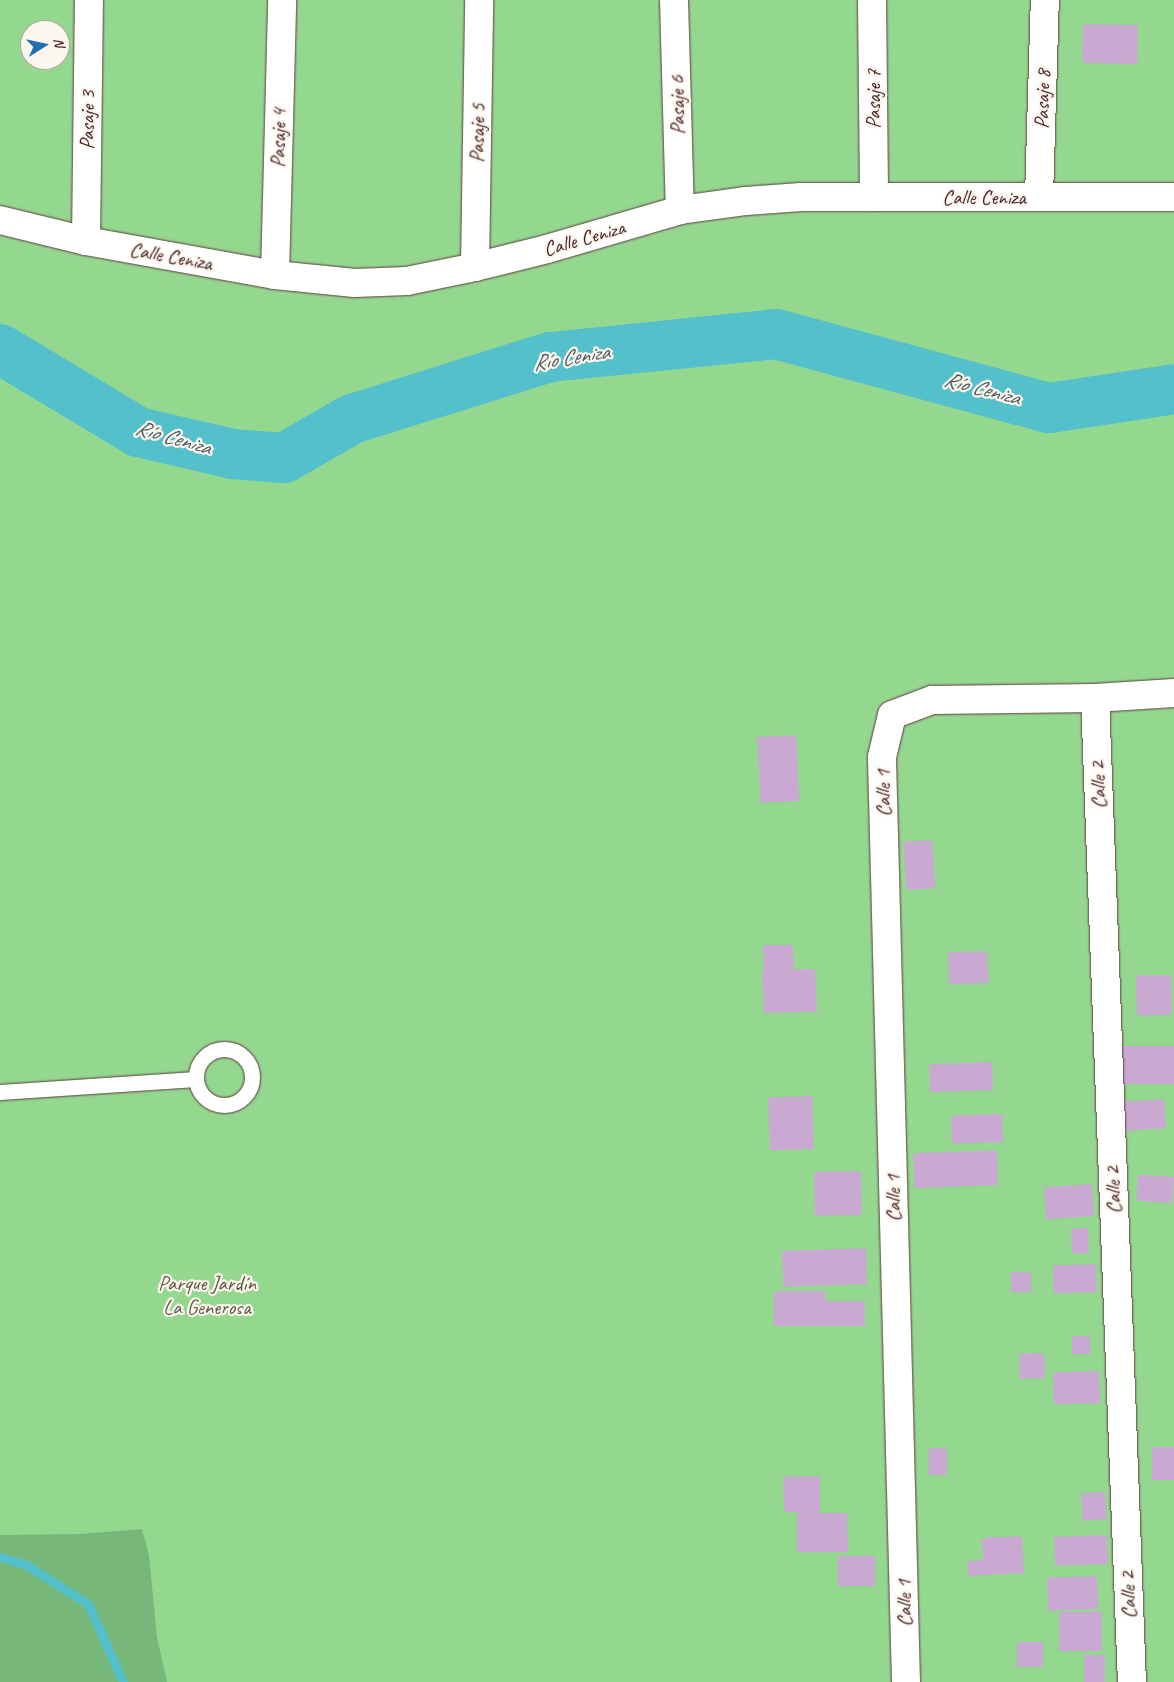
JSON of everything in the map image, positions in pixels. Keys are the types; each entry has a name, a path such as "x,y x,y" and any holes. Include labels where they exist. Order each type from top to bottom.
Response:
{"street":[{"name":"Pasaje 3","path":"86,241 89,0"},
{"name":"Pasaje 4","path":"275,275 282,0"},
{"name":"Pasaje 5","path":"475,267 479,0"},
{"name":"Pasaje 6","path":"674,0 680,210"},
{"name":"Pasaje 7","path":"872,0 874,197"},
{"name":"Pasaje 8","path":"1039,197 1045,0"},
{"name":"Calle Ceniza","path":"0,220 86,241 275,275 355,283 407,281 475,267 547,249 680,210 746,201 801,197 1174,197"},
{"path":"1095,698 1174,693"},
{"name":"Calle 1","path":"906,1682 882,757 892,716 932,700 1095,698"},
{"name":"Calle 2","path":"1095,698 1132,1682"}],"lane":[{"path":"0,1092 196,1079"}],"green space":[{"name":"Parque Jardín La Generosa","path":"0,0 1174,0 1174,1682 0,1682"},
{"path":"142,1529 149,1555 157,1637 167,1682 0,1682 0,1535 80,1534"}],"building":[{"path":"1083,24 1138,25 1137,64 1082,63"},
{"path":"796,735 799,801 761,803 757,737"},
{"path":"932,840 935,888 906,890 903,842"},
{"path":"763,945 793,945 794,970 815,969 817,1012 764,1013"},
{"path":"987,951 988,983 949,984 948,952"},
{"path":"1171,975 1172,1015 1137,1016 1136,976"},
{"path":"1117,1046 1174,1046 1174,1084 1117,1084"},
{"path":"992,1062 993,1090 930,1092 929,1064"},
{"path":"812,1096 814,1149 770,1151 768,1098"},
{"path":"1164,1099 1166,1128 1119,1131 1117,1102"},
{"path":"1002,1114 1003,1142 952,1144 951,1116"},
{"path":"997,1150 998,1185 914,1188 913,1153"},
{"path":"861,1171 862,1215 815,1216 814,1172"},
{"path":"1138,1174 1174,1177 1172,1203 1136,1200"},
{"path":"1092,1184 1094,1216 1046,1219 1044,1187"},
{"path":"1088,1228 1089,1253 1072,1254 1071,1229"},
{"path":"866,1248 867,1284 783,1287 782,1251"},
{"path":"1096,1264 1097,1292 1054,1293 1053,1266"},
{"path":"1011,1272 1031,1272 1031,1292 1011,1292"},
{"path":"774,1291 825,1291 825,1301 865,1301 865,1326 774,1326"},
{"path":"1072,1336 1090,1336 1090,1354 1072,1354"},
{"path":"1044,1353 1045,1378 1020,1379 1019,1354"},
{"path":"1099,1371 1100,1403 1054,1405 1053,1373"},
{"path":"1152,1447 1174,1447 1174,1480 1152,1480"},
{"path":"929,1448 947,1448 947,1475 929,1475"},
{"path":"820,1476 820,1512 807,1513 847,1513 848,1552 797,1552 797,1512 784,1512 783,1477"},
{"path":"1105,1492 1107,1519 1083,1521 1081,1494"},
{"path":"1107,1535 1108,1564 1055,1566 1054,1537"},
{"path":"1022,1536 1024,1573 968,1576 967,1561 983,1560 982,1538"},
{"path":"838,1556 875,1556 875,1586 838,1586"},
{"path":"1097,1576 1098,1609 1048,1611 1047,1578"},
{"path":"1059,1612 1102,1612 1102,1651 1059,1651"},
{"path":"1017,1642 1043,1642 1043,1667 1017,1667"},
{"path":"1084,1655 1105,1655 1105,1682 1084,1682"}],"waterway":[{"name":"Río Ceniza","path":"0,349 138,432 233,454 284,458 352,419 550,357 776,334 1049,408 1174,389"},
{"path":"0,1557 25,1564 88,1604 123,1682"}]}
